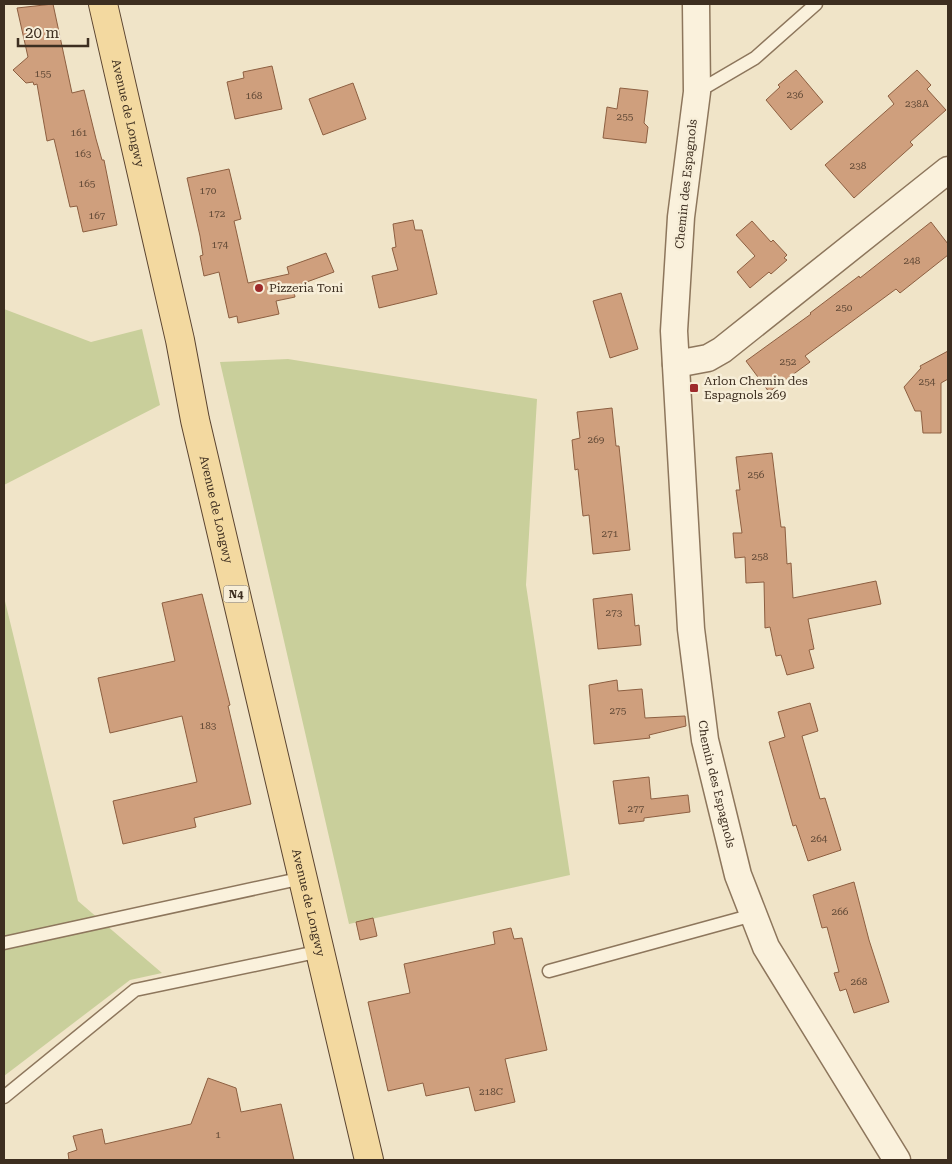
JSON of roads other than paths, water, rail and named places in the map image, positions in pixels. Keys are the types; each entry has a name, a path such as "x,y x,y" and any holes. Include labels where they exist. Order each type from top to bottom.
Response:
{"main road":[{"name":"Avenue de Longwy","path":"103,4 180,340 195,420 369,1160"}],"street":[{"name":"Chemin des Espagnols","path":"696,4 697,92 678,257 674,331 681,424 691,629 696,688 705,740 727,832 753,915 766,948 897,1160"},
{"path":"676,364 708,358 722,350 948,170"}],"lane":[{"path":"697,92 755,58 816,4"},
{"path":"4,943 303,878"},
{"path":"549,971 753,915"},
{"path":"4,1097 135,990 321,951"}],"place":[{"name":"Pizzeria Toni","path":"259,288"},
{"name":"Arlon Chemin des Espagnols 269","path":"694,388"}]}
